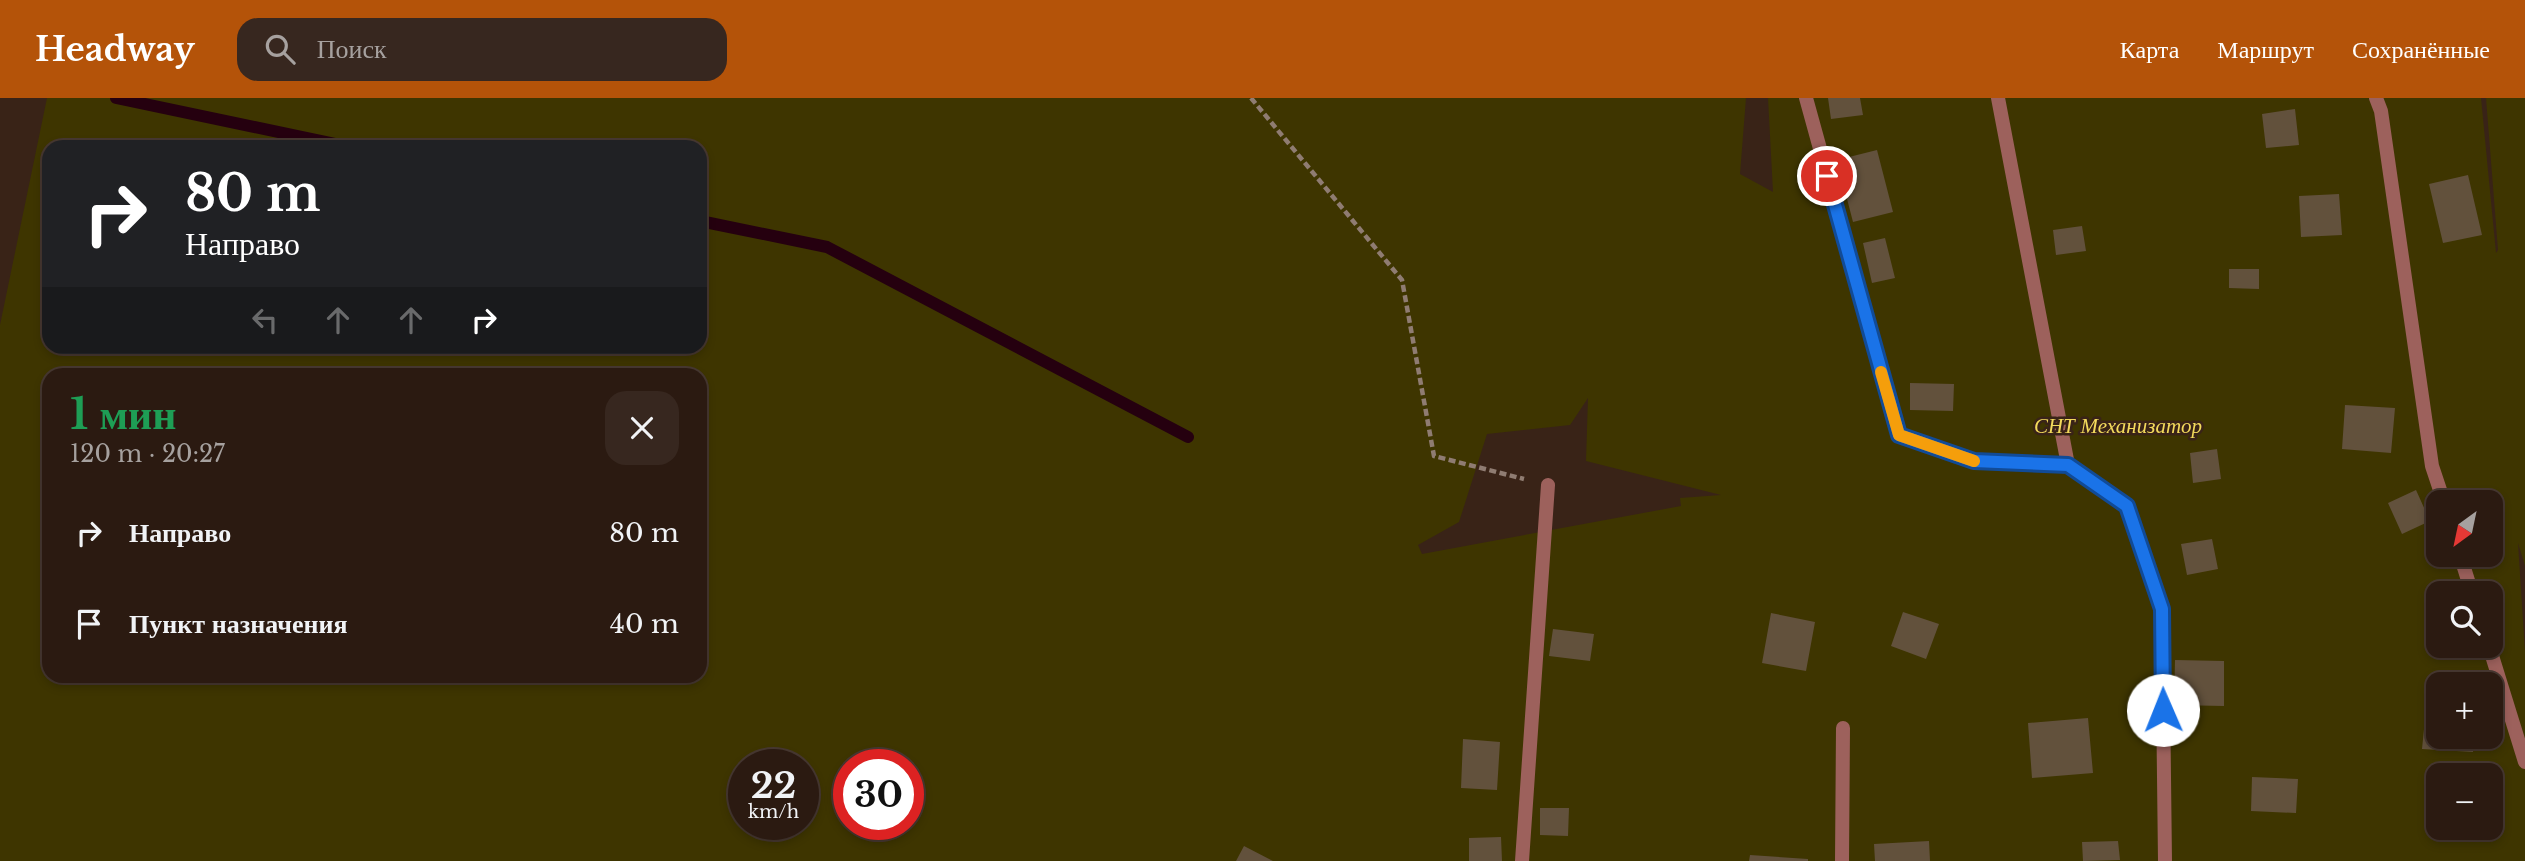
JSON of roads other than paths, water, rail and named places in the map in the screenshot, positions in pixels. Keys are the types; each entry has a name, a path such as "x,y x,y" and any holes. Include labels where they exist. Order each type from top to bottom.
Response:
{"street":[{"path":"1806,98 1899,435 1974,461 2068,465 2127,506 2162,609 2165,861"},
{"path":"1998,98 2068,465"},
{"path":"2376,98 2381,111 2432,466 2440,490"},
{"path":"1522,861 1548,485"},
{"path":"2493,658 2525,762"},
{"path":"1842,861 1843,728"}],"waterway":[{"path":"116,98 317,140"},
{"path":"707,222 827,247 1188,437"}],"park label":[{"name":"СНТ Механизатор","path":"2118,426"}]}
